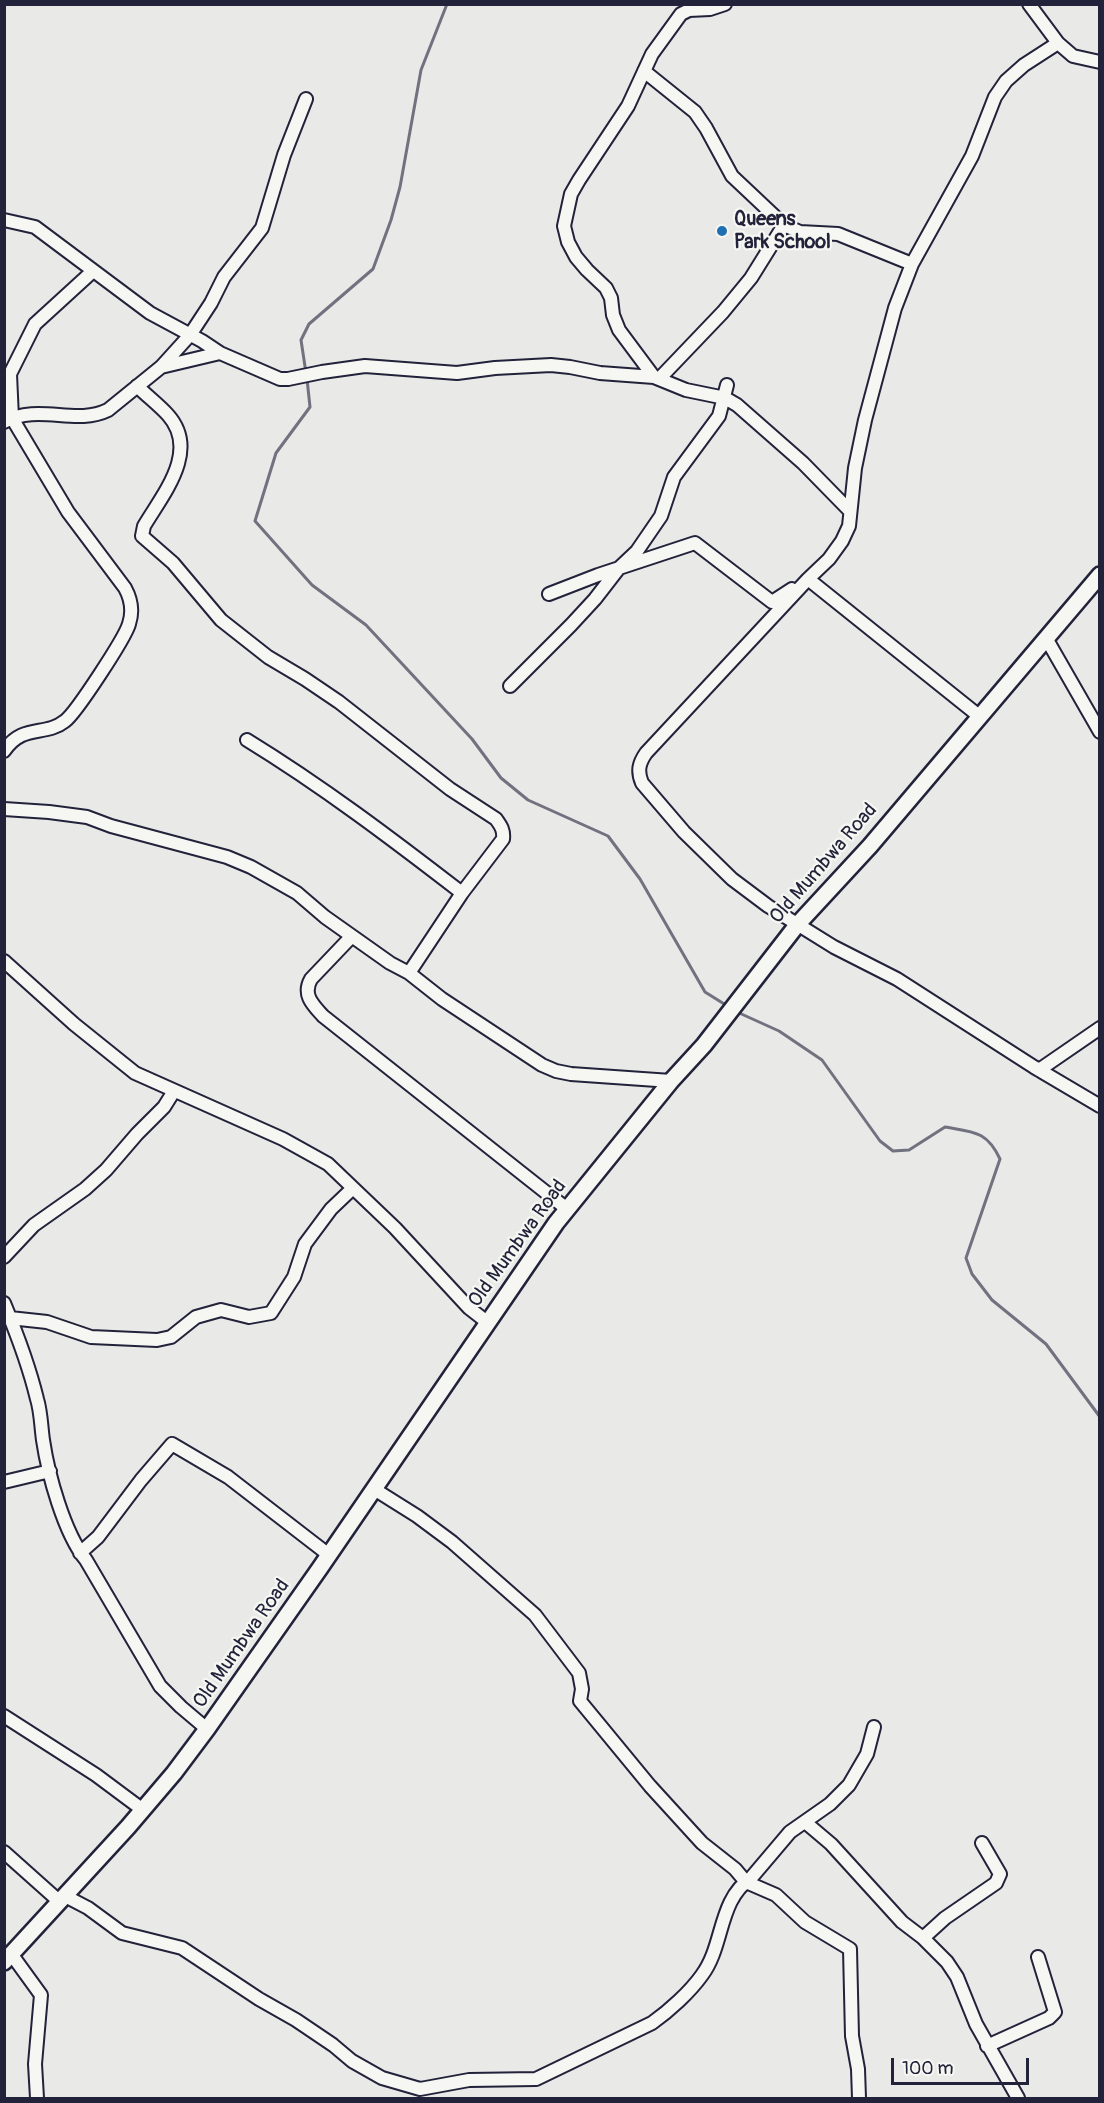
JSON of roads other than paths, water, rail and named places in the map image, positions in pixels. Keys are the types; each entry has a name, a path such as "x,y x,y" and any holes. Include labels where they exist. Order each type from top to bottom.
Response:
{"main road":[{"name":"Old Mumbwa Road","path":"8,1958 143,1810 207,1729 567,1209 704,1044 797,925 870,846 1100,575"}],"street":[{"path":"657,378 619,330 613,315 611,298 606,288 586,270 576,256 568,242 564,226 571,194 628,106 652,54 681,14 689,10 710,9 725,4"},
{"path":"1029,4 1058,43 1073,56 1100,62"},
{"path":"1058,43 1024,65 1006,81 991,107 972,156 912,264 895,308 865,420 855,468 849,526 842,541 829,559 646,753 640,763 639,775 642,783 656,801 732,879 797,925 897,979 1100,1106"},
{"path":"644,71 695,112 732,176 784,225 800,232 838,234 912,264"},
{"path":"8,420 19,414 98,415 108,410 161,367 190,335 211,303 224,277 262,228 270,209 284,155 306,99"},
{"path":"4,220 35,227 150,313 220,353 272,376 288,379 364,366 457,373 551,365 600,373 657,378 686,390 726,392 850,511"},
{"path":"657,378 723,312 751,278 784,225"},
{"path":"4,751 18,736 57,725 70,717 120,644 129,624 130,597 125,588 68,512 8,420 10,374 35,324 93,271"},
{"path":"161,367 220,353"},
{"path":"137,386 173,422 181,450 178,468 144,526 142,536 173,563 221,620 268,657 339,702 450,789 495,819 504,832 503,839 462,893 409,973"},
{"path":"510,686 595,599 619,568 638,551 661,516 674,477 719,416 726,392"},
{"path":"549,594 695,543 772,602 808,579"},
{"path":"808,579 979,716"},
{"path":"1046,638 1100,732"},
{"path":"247,740 344,803 462,893"},
{"path":"4,809 87,817 111,826 226,857 276,880 297,893 325,917 390,963 409,973 442,999 515,1049 556,1071 671,1081"},
{"path":"352,936 311,979 307,986 311,1003 323,1016 567,1209"},
{"path":"4,961 74,1024 135,1073 284,1139 328,1164 395,1228 469,1308 487,1322"},
{"path":"1040,1070 1100,1028"},
{"path":"4,1257 34,1226 85,1189 106,1170 164,1107 174,1091"},
{"path":"10,1318 47,1322 91,1337 157,1340 171,1337 196,1317 221,1310 249,1317 271,1312 294,1277 305,1244 331,1209 353,1188"},
{"path":"4,1303 38,1399 42,1437 54,1489 71,1536 160,1686 207,1729"},
{"path":"80,1553 98,1538 141,1480 172,1444 228,1477 329,1555"},
{"path":"4,1482 50,1471"},
{"path":"374,1489 417,1516 452,1542 535,1615 579,1673 582,1689 580,1701 650,1786 702,1843 735,1869 746,1882 776,1895 805,1923 850,1949 852,2036 858,2069 859,2098"},
{"path":"4,1716 96,1775 143,1810"},
{"path":"4,1852 63,1899 88,1908 122,1933 182,1948 259,1999 296,2020 352,2061 382,2078 420,2089 469,2080 536,2079 652,2023 665,2014 702,1975 722,1926 725,1912 746,1882 790,1832 830,1804 849,1785 867,1754 874,1727"},
{"path":"806,1822 831,1844 902,1922 923,1938 947,1962 957,1977 975,2024 1018,2098"},
{"path":"923,1938 945,1918 996,1883 1000,1874 982,1843"},
{"path":"987,2046 1049,2018 1055,2012 1038,1957"},
{"path":"8,1958 41,1995 35,2064 37,2098"}],"waterway":[{"path":"306,373 301,340 309,324 373,269 400,187 421,70 447,4"},
{"path":"307,379 310,407 276,453 255,521 312,585 366,625 472,739 501,778 528,800 608,836 640,879 705,992 729,1007"},
{"path":"737,1012 779,1031 822,1060 880,1141 893,1151 909,1150 945,1127 978,1134 990,1143 1000,1159 966,1258 972,1274 992,1300 1046,1344 1100,1417"}],"place":[{"name":"Queens Park School","path":"722,231"}]}
